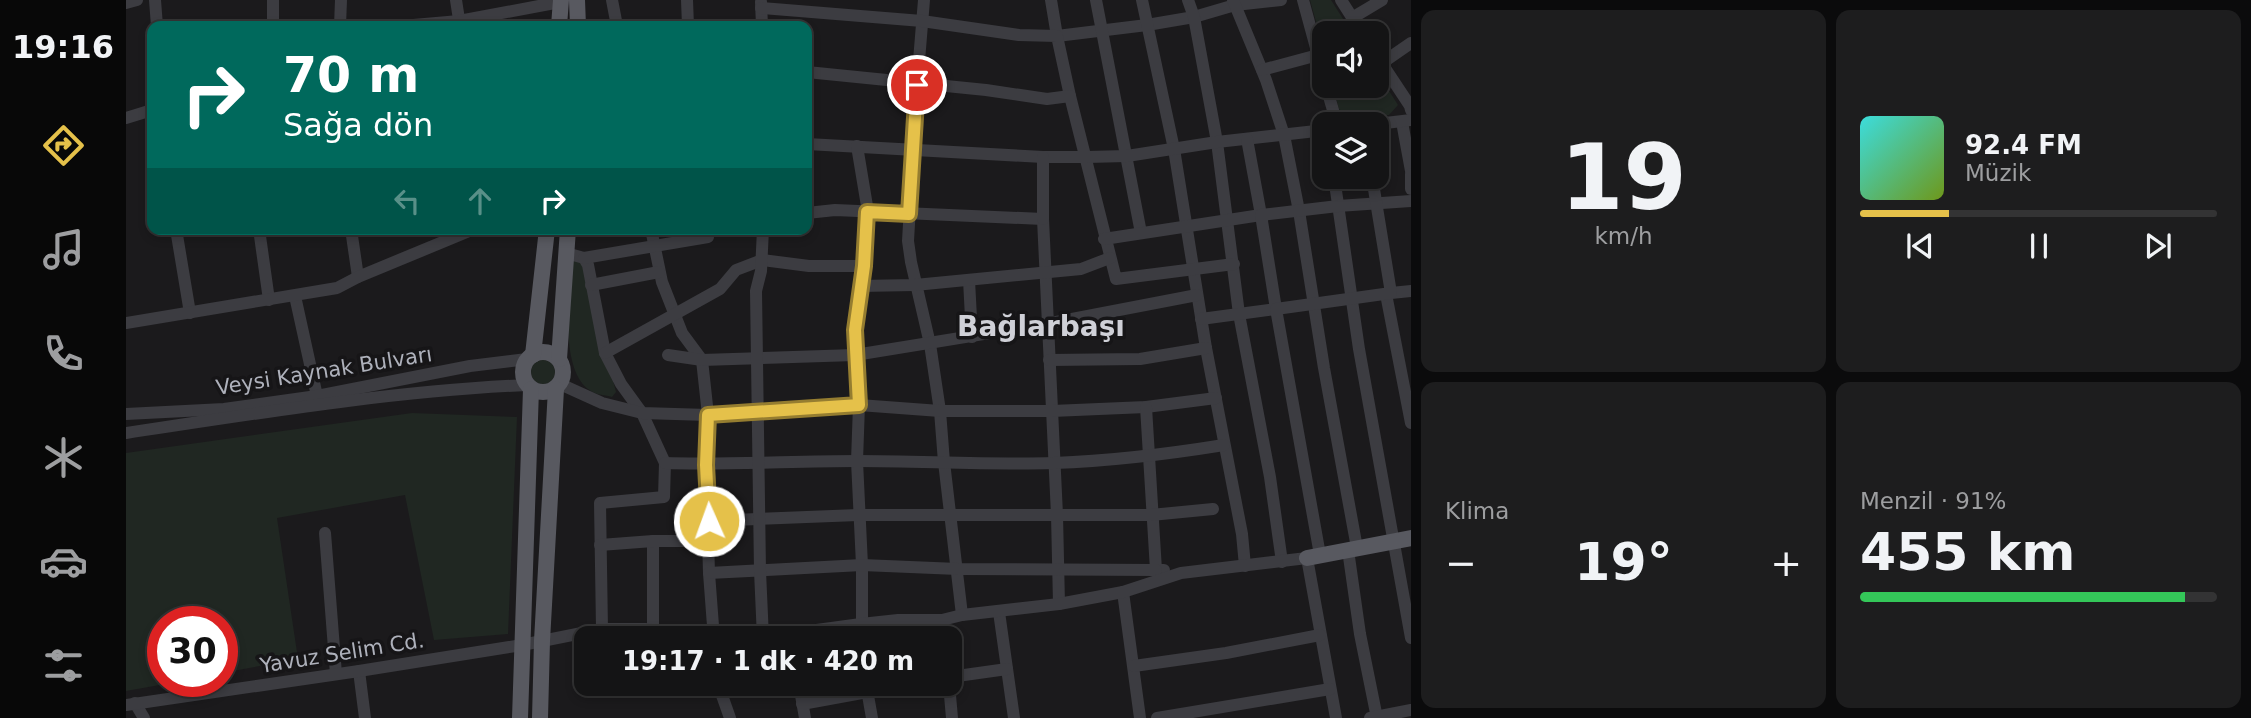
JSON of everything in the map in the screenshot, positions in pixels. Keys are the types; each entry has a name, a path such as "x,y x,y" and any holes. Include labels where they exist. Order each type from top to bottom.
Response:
{"main road":[{"path":"578,0 578,21"},
{"path":"559,21 561,1"},
{"path":"520,718 529,387 523,372 530,357 546,235"},
{"path":"540,718 542,641 558,386 564,372 559,359 568,235"},
{"path":"530,357 547,352 559,359"},
{"path":"529,387 543,393 558,386"},
{"path":"1314,557 1411,538"}],"street":[{"path":"126,4 137,0"},
{"path":"155,0 157,21"},
{"path":"273,0 273,21"},
{"path":"340,21 341,0"},
{"path":"456,0 459,21"},
{"path":"612,0 616,21"},
{"path":"687,0 688,21"},
{"path":"924,0 908,241 915,285 930,344 940,411 962,615"},
{"path":"1051,0 1070,96 1116,279 1234,264"},
{"path":"1096,0 1141,233"},
{"path":"1142,0 1174,149 1206,348 1242,534 1245,566"},
{"path":"1188,0 1194,17 1217,142 1239,314 1270,477 1282,562"},
{"path":"761,4 922,21 1019,35 1058,36 1194,17 1234,3 1281,0"},
{"path":"1303,0 1312,33"},
{"path":"1341,0 1354,21"},
{"path":"1352,18 1382,0"},
{"path":"472,21 561,1"},
{"path":"1234,3 1262,70 1284,135 1299,211 1353,549 1360,634 1375,718 1411,710"},
{"path":"1389,54 1411,43"},
{"path":"1262,70 1312,57"},
{"path":"812,73 986,90 1047,99 1070,96"},
{"path":"1389,73 1411,107"},
{"path":"126,118 147,112"},
{"path":"1406,121 1411,189"},
{"path":"812,144 1043,157 1127,156 1217,142 1312,132"},
{"path":"1247,139 1314,557 1320,635 1336,718"},
{"path":"857,146 867,212 864,266 859,286 855,330 859,405 857,461 862,565 861,624"},
{"path":"1043,157 1042,219 1059,604"},
{"path":"1336,189 1351,299 1411,638"},
{"path":"1374,189 1411,423"},
{"path":"1104,239 1227,219 1338,206 1411,201"},
{"path":"812,212 835,210 1042,219"},
{"path":"177,235 190,313"},
{"path":"260,235 269,300"},
{"path":"352,235 358,277"},
{"path":"438,235 439,243"},
{"path":"126,323 337,288 459,235"},
{"path":"652,235 659,272 675,315 682,332 702,360 708,415 706,465 713,626"},
{"path":"762,626 756,291 762,260 763,235"},
{"path":"566,253 584,258 708,237"},
{"path":"584,258 605,353 621,384 642,413 664,463 664,496 600,503 602,626"},
{"path":"859,286 915,285 1081,269 1110,258"},
{"path":"605,353 720,289 736,270 762,260 809,265 864,266"},
{"path":"591,285 659,272"},
{"path":"969,280 972,337"},
{"path":"1201,319 1411,291"},
{"path":"668,355 702,360 855,355 972,337 1197,295"},
{"path":"295,296 317,397"},
{"path":"1049,359 1140,359 1206,348"},
{"name":"Veysi Kaynak Bulvarı","path":"126,414 224,409 317,397 470,366 530,357"},
{"name":"Veysi Kaynak Bulvarı","path":"126,433 320,405 490,386 529,387"},
{"path":"558,386 602,403 642,413 708,415 859,405 940,411 1052,411 1146,407 1216,398"},
{"path":"1146,407 1156,570"},
{"path":"664,463 1054,463 1149,457 1224,445"},
{"path":"709,521 858,515 1152,515 1213,509"},
{"path":"325,533 336,674"},
{"path":"653,541 653,626"},
{"path":"600,545 708,541"},
{"path":"849,626 898,620 942,620 962,615 1059,604 1123,592 1181,573 1314,557"},
{"path":"709,573 862,565 958,569 1156,570 1181,573"},
{"path":"1123,592 1140,718"},
{"path":"999,612 1014,718"},
{"path":"942,620 943,626"},
{"name":"Yavuz Selim Cd.","path":"131,704 359,671 574,635"},
{"path":"1134,666 1226,653 1320,635"},
{"path":"962,675 1007,669"},
{"path":"359,671 365,718"},
{"path":"1157,718 1330,689"},
{"path":"722,696 730,718"},
{"path":"801,696 805,718"},
{"path":"802,704 836,696"},
{"path":"867,696 872,718"},
{"path":"950,696 952,718"},
{"path":"131,704 144,718"}],"shaded area":[{"path":"1310,0 1331,0 1344,21 1316,21"},
{"path":"1389,91 1398,105 1389,115 1389,112 1343,112 1339,109 1336,98 1389,98"},
{"path":"571,260 583,261 616,392 612,397 591,391 581,381 574,367 568,331"},
{"path":"543,360 551,364 555,372 551,380 543,384 535,380 531,372 535,364"},
{"path":"412,413 517,417 508,634 434,640 405,495 277,518 298,659 238,670 238,606 147,606 147,687 126,691 126,453"}],"district":[{"name":"Bağlarbaşı","path":"1041,326"}],"route":[{"path":"709,521 706,465 708,415 859,405 855,330 859,286 864,266 867,212 909,214 917,85"}]}
